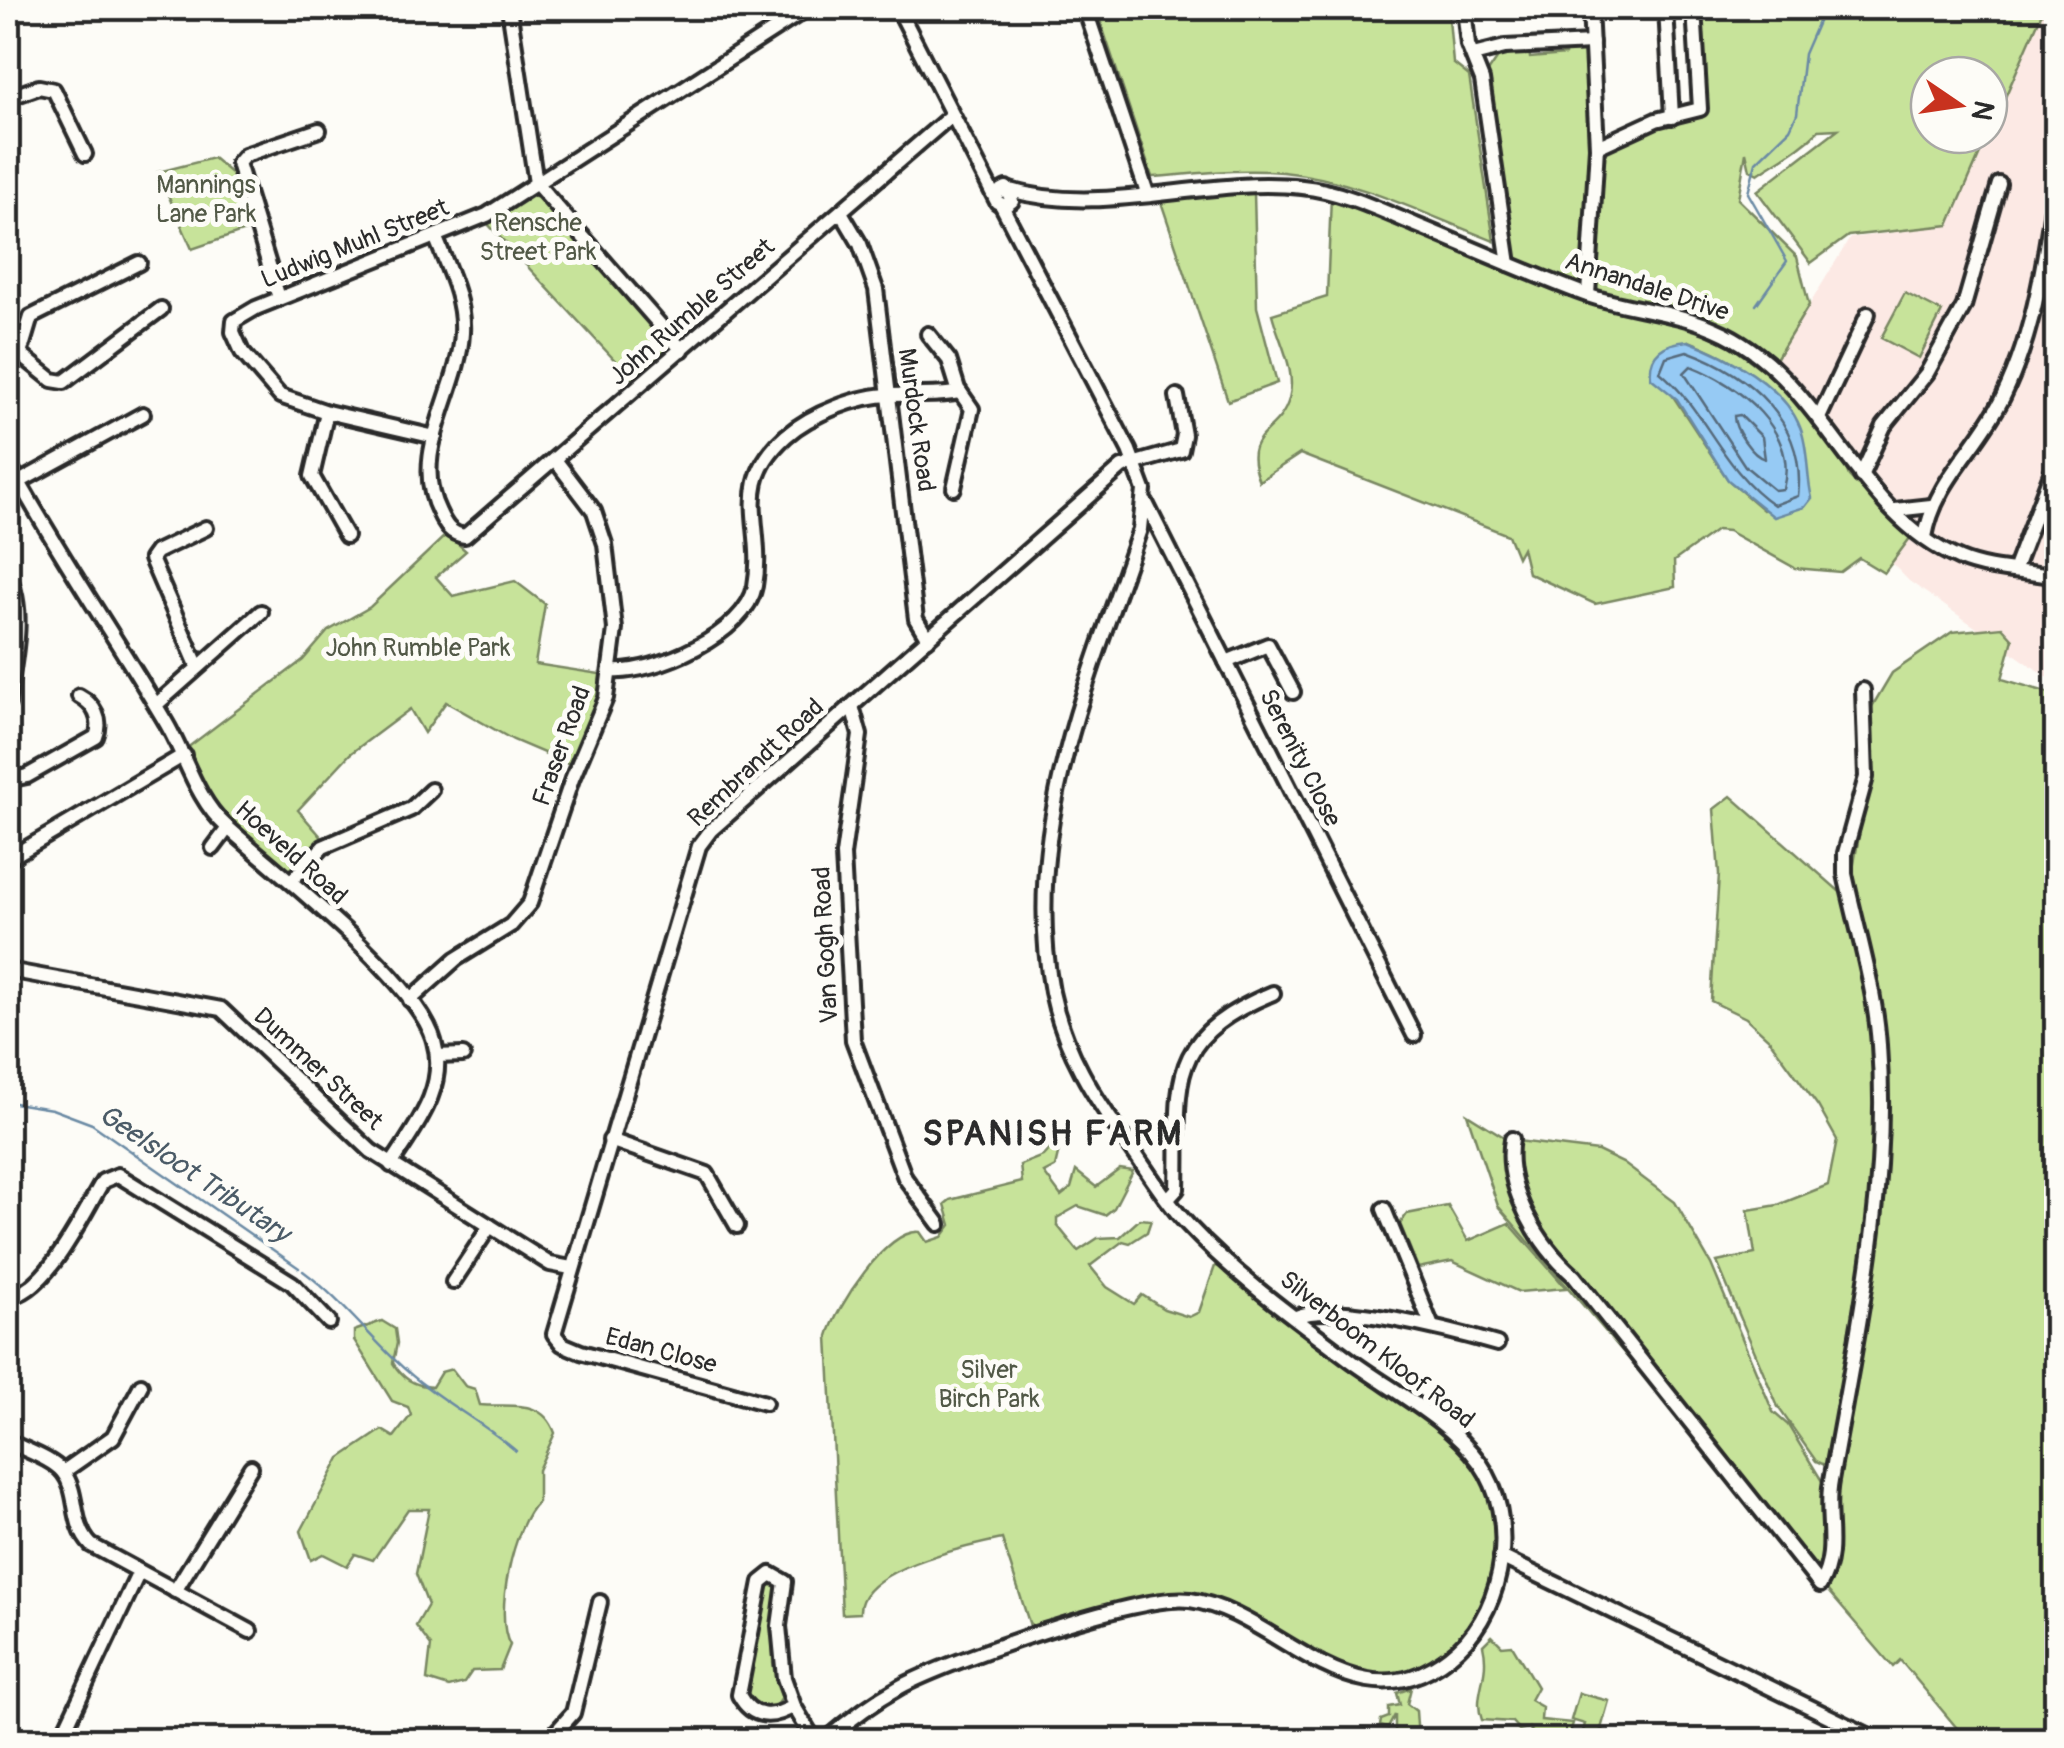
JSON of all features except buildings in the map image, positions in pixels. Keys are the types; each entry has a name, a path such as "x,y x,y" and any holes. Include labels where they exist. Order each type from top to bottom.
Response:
{"street":[{"path":"509,8 536,184 682,350"},
{"name":"Ludwig Muhl Street","path":"435,437 327,412 273,392 236,343 232,328 236,318 487,215 808,8"},
{"path":"898,8 952,116 980,165 1005,196"},
{"path":"1086,8 1148,193"},
{"path":"1464,8 1479,71 1509,264"},
{"path":"1588,295 1598,146 1590,8"},
{"path":"1666,8 1672,117"},
{"path":"1598,146 1672,117 1694,113 1701,106 1694,8"},
{"path":"1473,55 1505,47 1592,43"},
{"path":"1479,71 1494,51"},
{"path":"8,98 39,86 54,90 85,154"},
{"name":"John Rumble Street","path":"435,437 429,489 445,524 457,535 471,534 952,116"},
{"path":"279,298 238,163 245,155 319,130"},
{"path":"1925,537 1931,506 2008,384 2036,292 2056,181"},
{"path":"8,182 8,196"},
{"path":"1861,476 1884,426 1923,379 1964,306 1999,184"},
{"name":"Annandale Drive","path":"1005,196 1063,202 1148,193 1302,187 1390,214 1588,295 1712,327 1770,366 1818,418 1861,476 1925,537 1972,563 2056,576"},
{"name":"Silverboom Kloof Road","path":"826,1740 880,1699 936,1670 1165,1599 1221,1608 1290,1650 1340,1673 1378,1679 1418,1674 1452,1654 1479,1625 1496,1588 1501,1557 1496,1496 1466,1447 1210,1246 1168,1200 1080,1074 1052,993 1046,892 1060,765 1140,529 1145,501 1135,463 1012,222 1005,196"},
{"name":"Murdock Road","path":"841,212 860,244 876,290 887,394 899,454 916,619 928,639"},
{"path":"435,437 462,335 460,303 436,238"},
{"path":"139,263 31,317 14,357 52,380 64,382 161,310"},
{"path":"1818,418 1868,314"},
{"path":"928,334 949,360 958,385 969,400 972,417 954,488"},
{"path":"612,671 632,672 678,658 733,618 754,591 753,493 768,454 788,434 817,417 887,394 936,393 958,385"},
{"name":"Rembrandt Road","path":"554,1330 698,846 1122,467 1182,448 1177,396"},
{"path":"327,412 312,476 346,536"},
{"path":"19,482 143,414"},
{"path":"2015,568 2056,460"},
{"name":"Fraser Road","path":"410,1000 456,959 511,925 530,903 572,779 602,710 612,671 614,600 603,534 588,501 556,461"},
{"name":"Hoeveld Road","path":"8,462 156,706 213,812 292,880 410,1000 429,1027 437,1056"},
{"name":"Serenity Close","path":"1145,501 1414,1035"},
{"path":"1894,510 1931,506"},
{"path":"197,665 151,560 156,552 206,528"},
{"path":"8,574 16,600 18,627 8,704"},
{"path":"156,706 197,665 261,612"},
{"path":"1226,662 1268,645 1294,692"},
{"path":"1512,1139 1510,1159 1526,1209 1554,1259 1574,1276 1820,1584 1830,1566 1830,1484 1874,1228 1881,1154 1877,1024 1844,874 1848,838 1866,777 1863,690"},
{"path":"8,780 27,776 96,737 98,718 92,705 79,696"},
{"name":"Van Gogh Road","path":"852,706 860,734 843,856 853,1040 905,1178 939,1224"},
{"path":"8,859 184,754"},
{"path":"292,880 323,847 411,809 431,790"},
{"path":"213,848 228,828"},
{"name":"Dummer Street","path":"8,970 220,1009 391,1165 550,1264 571,1268"},
{"path":"1168,1200 1176,1189 1177,1108 1191,1054 1220,1017 1273,993"},
{"path":"391,1165 430,1100 437,1056 463,1055"},
{"path":"610,1140 707,1174 737,1226"},
{"path":"8,1297 22,1295 39,1283 104,1181 118,1175 292,1283 317,1316 329,1322"},
{"path":"1384,1208 1430,1324"},
{"path":"454,1282 490,1226"},
{"path":"1296,1317 1316,1312 1430,1324 1498,1344"},
{"name":"Edan Close","path":"554,1330 558,1342 581,1352 765,1402"},
{"path":"63,1472 113,1437 141,1384"},
{"path":"8,1441 63,1472 74,1519 86,1540 250,1631"},
{"path":"176,1592 251,1466"},
{"path":"1501,1557 1878,1740"},
{"path":"60,1740 138,1572"},
{"path":"794,1706 776,1716 762,1715 745,1705 739,1695 761,1582 771,1574 785,1582 779,1626 784,1678 794,1706 814,1740"},
{"path":"549,1740 573,1713 600,1602"}],"shaded area":[{"path":"2056,8 2056,683 1909,581 1744,412 1850,238 1949,225 1980,155 2009,155 2009,88 2041,15"}],"green space":[{"path":"1096,8 1448,8 1453,63 1469,76 1494,241 1390,199 1310,176 1250,171 1152,177"},
{"path":"1698,8 2051,8 2041,15 2009,88 2009,55 1909,55 1909,155 1979,155 1949,225 1848,236 1811,263 1757,191 1838,129 1819,130 1758,174 1750,170 1746,152 1738,199 1797,257 1809,305 1773,364 1748,342 1593,292 1599,152 1656,122 1697,114"},
{"path":"1566,48 1585,48 1591,56 1594,146 1587,289 1513,258 1486,75 1501,53 1529,51 1530,58 1565,55"},
{"name":"Mannings Lane Park","path":"213,158 232,174 251,229 192,249 158,172"},
{"path":"1254,193 1257,307 1277,383 1228,401 1160,199"},
{"name":"Rensche Street Park","path":"527,195 540,198 668,343 668,356 637,384 486,222"},
{"path":"1331,196 1633,313 1691,327 1731,346 1784,386 1838,448 1849,476 1910,538 1884,573 1859,558 1840,572 1795,568 1728,531 1717,530 1674,561 1675,587 1595,604 1528,573 1522,548 1517,557 1508,535 1300,454 1259,481 1254,465 1257,443 1284,411 1291,388 1289,367 1272,314 1327,297","holes":["1689,341 1712,351 1773,393 1799,433 1806,457 1807,483 1763,510 1728,480 1669,390"]},
{"path":"1905,293 1942,312 1919,358 1881,338"},
{"name":"John Rumble Park","path":"447,534 466,551 436,577 453,596 515,581 545,604 535,664 606,675 572,765 513,740 446,702 424,733 410,709 350,754 298,810 324,840 294,869 286,870 218,811 187,748 303,660 328,631 370,607"},
{"path":"2002,627 2013,639 2002,679 2056,695 2056,1740 1967,1740 1900,1660 1893,1667 1498,1206 1467,1114 1509,1140 1598,1151 1623,1163 1675,1202 1711,1264 1773,1412 1788,1425 1837,1506 1836,1470 1816,1461 1778,1407 1717,1262 1755,1254 1748,1210 1778,1205 1828,1185 1837,1140 1818,1106 1769,1039 1746,1018 1711,1001 1719,874 1714,809 1731,796 1848,899 1856,899 1852,875 1874,752 1867,715 1892,673 1952,632"},
{"name":"Silver Birch Park","path":"1055,1143 1060,1146 1055,1167 1044,1173 1061,1196 1071,1188 1076,1171 1096,1187 1120,1169 1133,1171 1114,1208 1105,1215 1078,1206 1057,1218 1057,1225 1078,1251 1098,1238 1120,1237 1140,1219 1151,1220 1147,1232 1130,1243 1123,1241 1090,1266 1107,1287 1134,1304 1142,1295 1164,1309 1189,1317 1199,1312 1215,1266 1227,1267 1436,1424 1467,1454 1491,1499 1497,1537 1494,1574 1481,1609 1464,1634 1443,1654 1402,1672 1360,1672 1309,1652 1237,1609 1185,1594 1147,1596 1032,1632 1002,1539 941,1554 895,1572 864,1597 860,1613 842,1614 828,1336 833,1323 865,1272 893,1243 907,1234 920,1232 927,1242 942,1237 951,1225 945,1204 1022,1182 1020,1165 1043,1156"},
{"path":"1448,1206 1468,1241 1509,1223 1566,1288 1519,1292 1452,1261 1418,1268 1400,1224 1407,1214"},
{"path":"382,1321 395,1329 393,1363 409,1380 432,1387 441,1372 452,1369 465,1386 475,1389 480,1405 533,1409 542,1414 555,1433 538,1470 538,1502 521,1529 509,1570 504,1613 510,1645 500,1670 472,1671 464,1683 449,1687 427,1680 431,1646 416,1626 428,1605 416,1574 429,1509 408,1509 373,1560 355,1554 347,1566 323,1554 311,1560 301,1531 340,1458 382,1430 394,1437 411,1415 408,1407 392,1401 354,1340 354,1331"},
{"path":"768,1580 781,1584 773,1657 782,1698 773,1711 748,1705 742,1698 762,1586"},
{"path":"1492,1636 1502,1646 1512,1645 1537,1687 1530,1700 1542,1707 1541,1720 1573,1723 1568,1740 1538,1740 1529,1728 1519,1730 1512,1722 1482,1720 1479,1702 1485,1667 1483,1645"},
{"path":"1411,1688 1407,1704 1416,1711 1418,1740 1395,1740 1395,1715 1388,1728 1380,1726 1381,1720 1389,1717 1389,1707 1400,1705 1397,1693"},
{"path":"1579,1693 1609,1701 1601,1729 1607,1732 1604,1740 1581,1739 1585,1724 1571,1720"}],"water":[{"path":"1688,341 1753,374 1792,412 1806,453 1812,498 1805,507 1774,517 1728,480 1677,399 1651,378 1655,355 1672,344"}],"waterway":[{"path":"1756,305 1787,261 1748,193 1756,162 1790,129 1797,114 1804,54 1824,8"},
{"name":"Geelsloot Tributary","path":"8,1102 52,1109 92,1124 299,1268"},
{"name":"Geelsloot Tributary","path":"303,1271 411,1375 516,1451"}],"district":[{"name":"SPANISH FARM","path":"1053,1134"}]}
